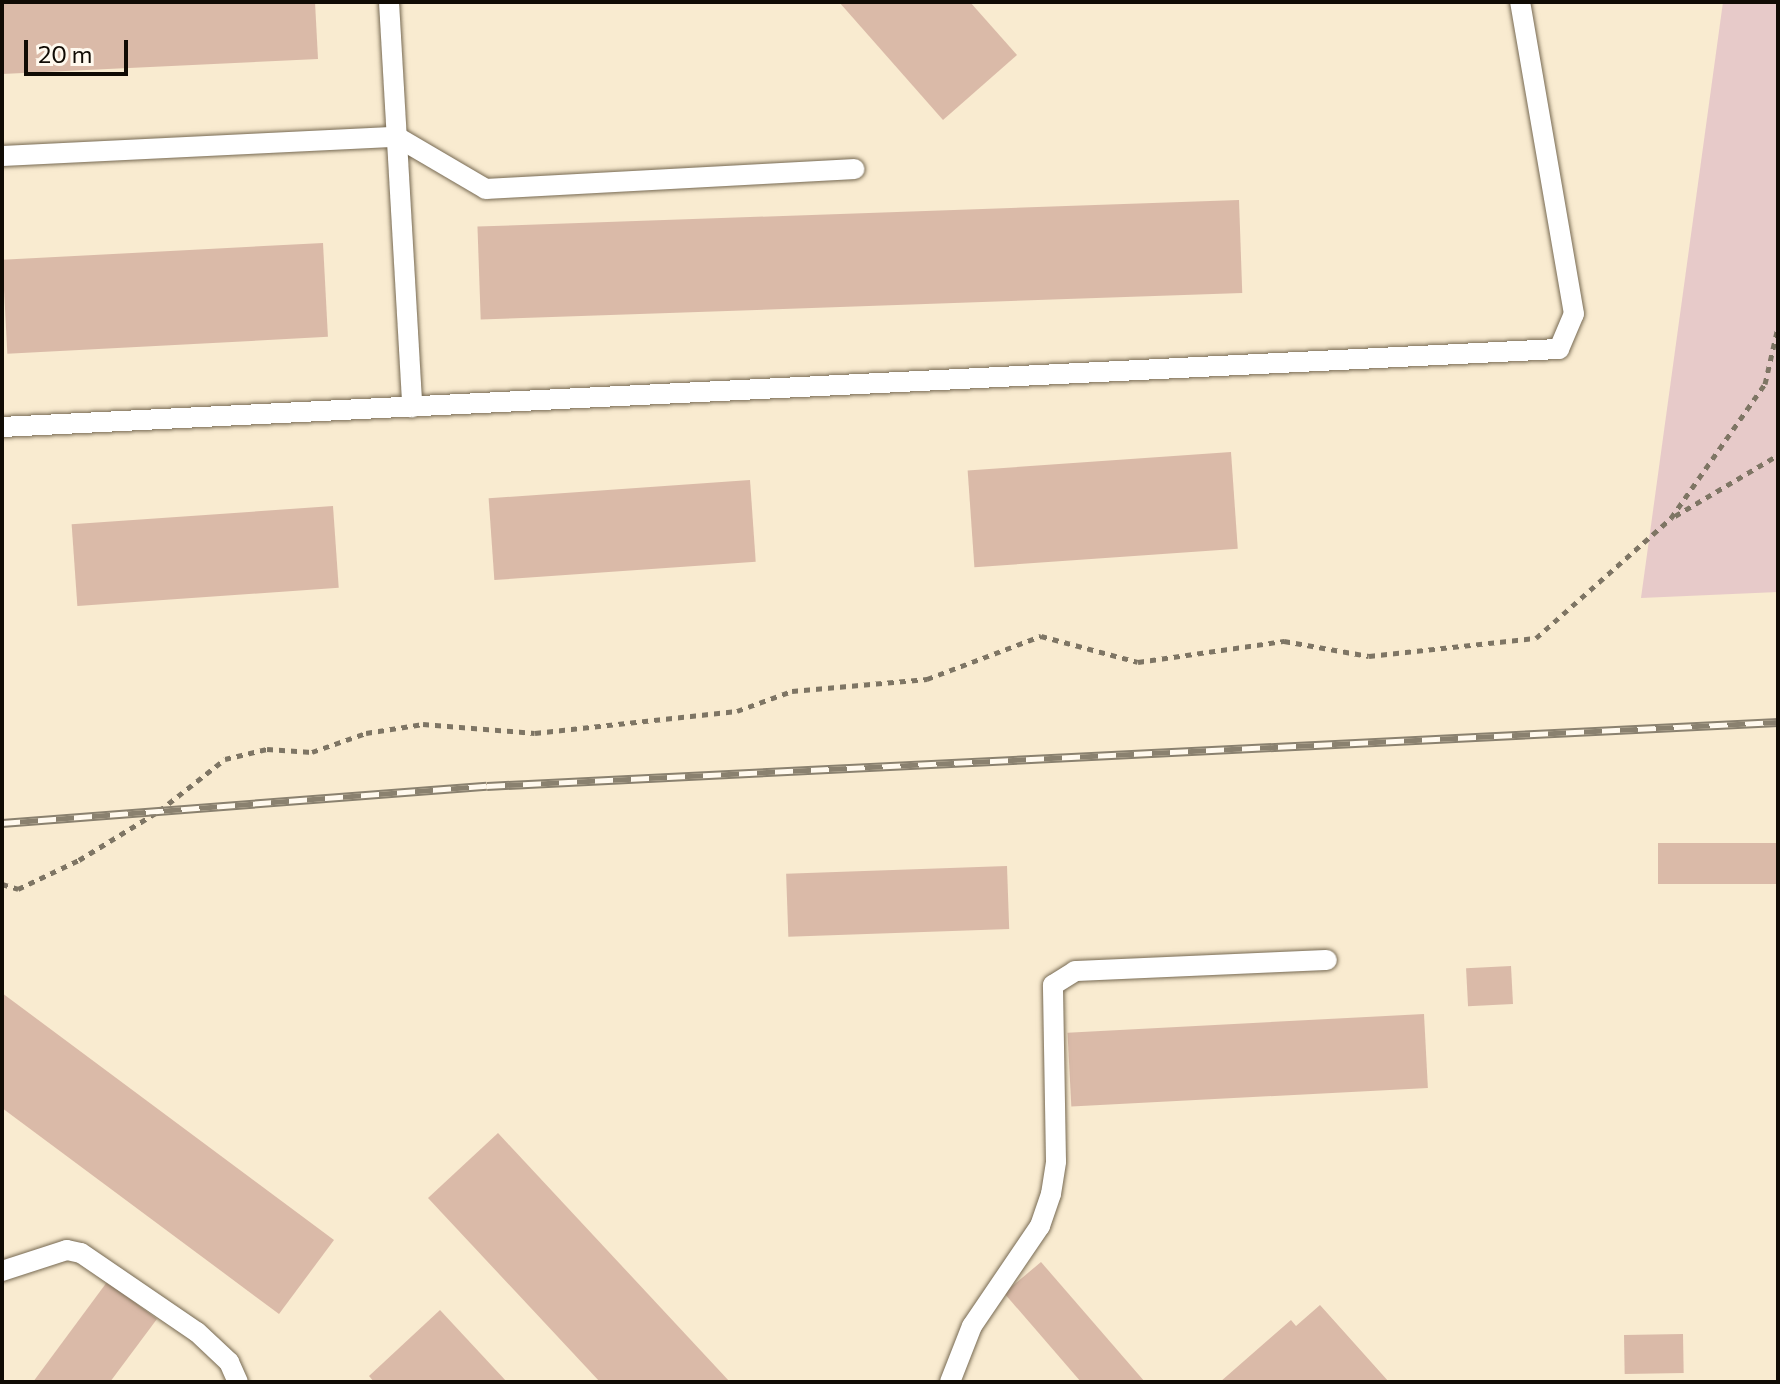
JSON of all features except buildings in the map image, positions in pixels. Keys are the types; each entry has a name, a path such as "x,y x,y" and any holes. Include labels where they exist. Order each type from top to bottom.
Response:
{"lane":[{"path":"389,2 412,407"},
{"path":"2,427 1559,349 1574,314 1520,2"},
{"path":"2,156 397,137 486,189 854,169"},
{"path":"950,1382 972,1326 1040,1226 1051,1194 1056,1161 1053,985 1075,971 1327,960"},
{"path":"2,1271 52,1254 81,1253 197,1332 229,1362 238,1382"}],"path":[{"path":"1671,518 1765,384 1778,327"},
{"path":"2,884 18,889 79,860 159,811 225,759 267,749 312,752 366,733 423,724 535,733 737,711 792,691 927,679 1041,636 1138,662 1284,641 1369,656 1536,638 1671,518 1778,455"}],"shaded area":[{"path":"1723,2 1778,2 1778,592 1641,598"}],"railway":[{"path":"2,823 487,786 1778,722"}]}
